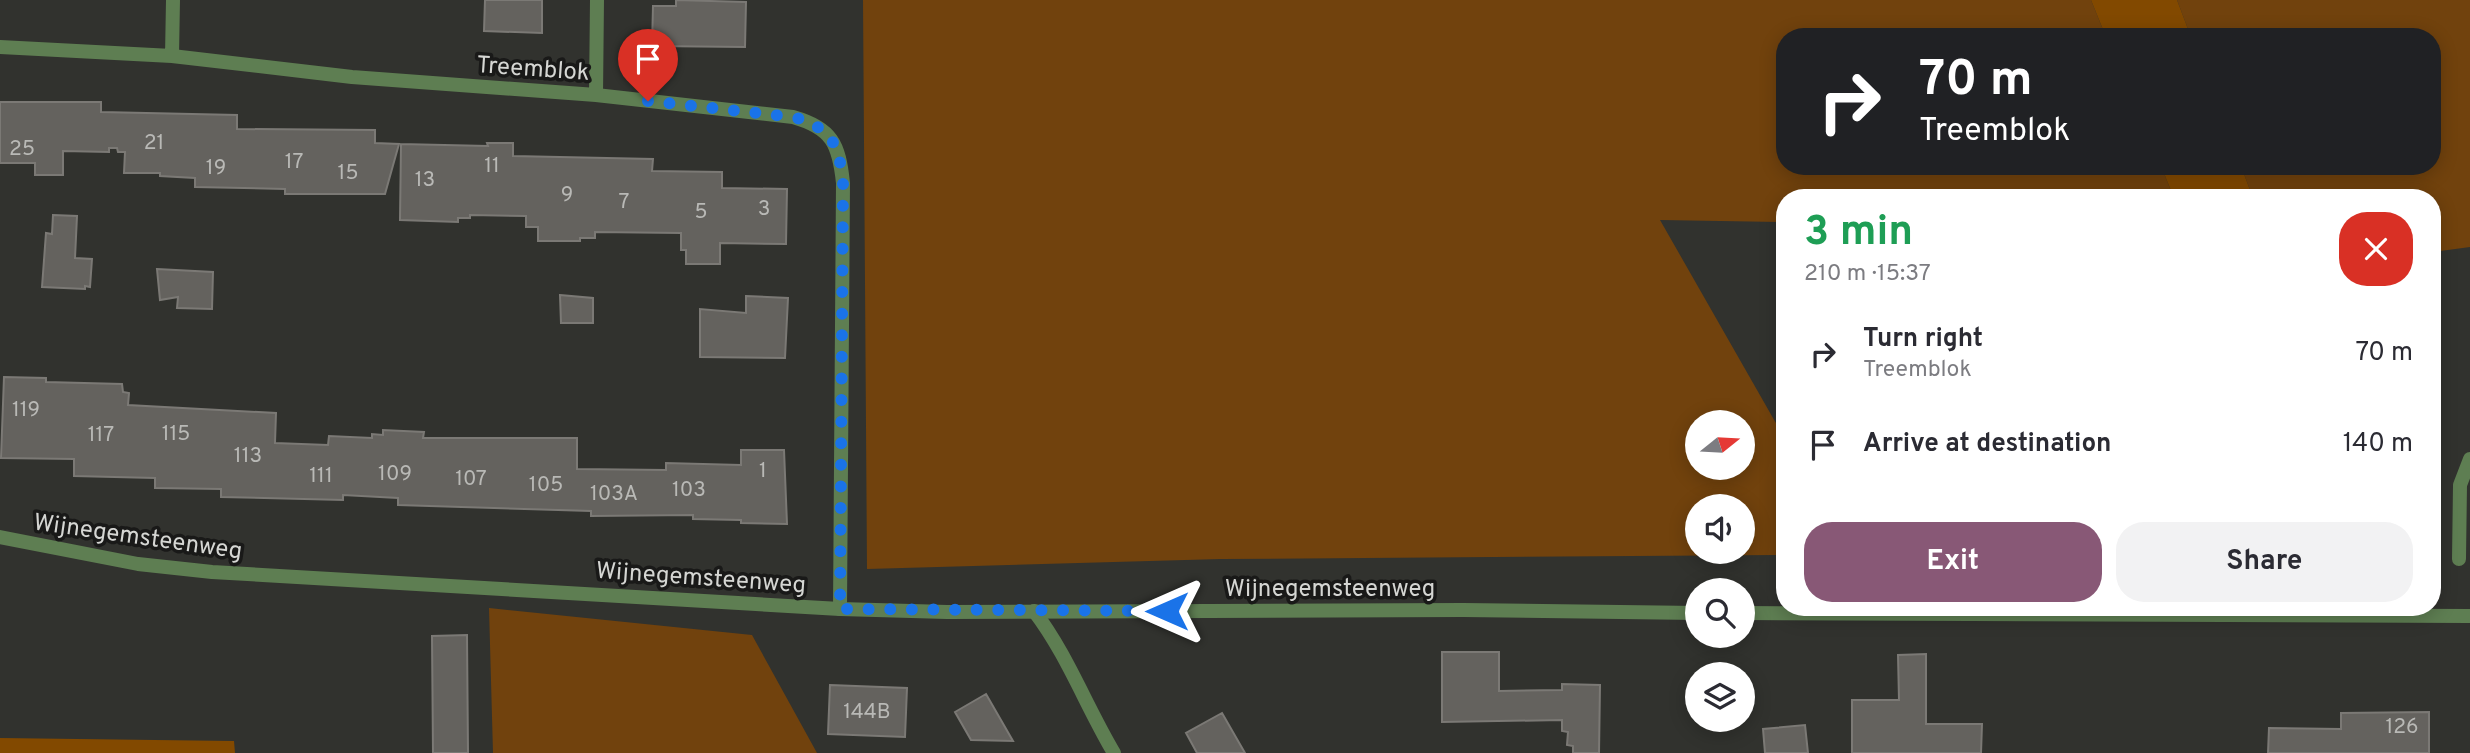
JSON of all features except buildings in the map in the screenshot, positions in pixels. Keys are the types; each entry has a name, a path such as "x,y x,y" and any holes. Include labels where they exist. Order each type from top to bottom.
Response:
{"street":[{"path":"172,57 173,0"},
{"path":"596,95 597,0"},
{"name":"Treemblok","path":"0,47 172,57 352,77 596,95 793,117 812,122 828,133 835,144 841,158 843,183 840,609"},
{"path":"2459,559 2460,485 2470,459"},
{"name":"Wijnegemsteenweg","path":"0,537 138,564 212,572 840,609 1685,613"},
{"path":"1034,611 1057,641 1089,711 1114,753"},
{"path":"1755,613 1776,613"},
{"path":"2441,616 2470,616"}],"shaded area":[{"path":"863,0 2091,0 2102,28 1776,28 1776,175 2165,175 2170,189 1776,189 1776,222 1660,220 1776,423 1776,555 1755,555 1755,494 1685,494 1685,556 1221,559 867,569"},
{"path":"2091,0 2177,0 2188,28 2102,28"},
{"path":"2177,0 2470,0 2470,247 2441,251 2441,189 2250,189 2244,175 2441,175 2441,28 2188,28"},
{"path":"2165,175 2244,175 2250,189 2170,189"},
{"path":"489,608 752,635 817,753 493,753"},
{"path":"0,738 234,741 235,753 0,753"}],"route":[{"path":"648,101 793,117 812,122 828,133 841,158 840,609 947,612 1167,611"}]}
